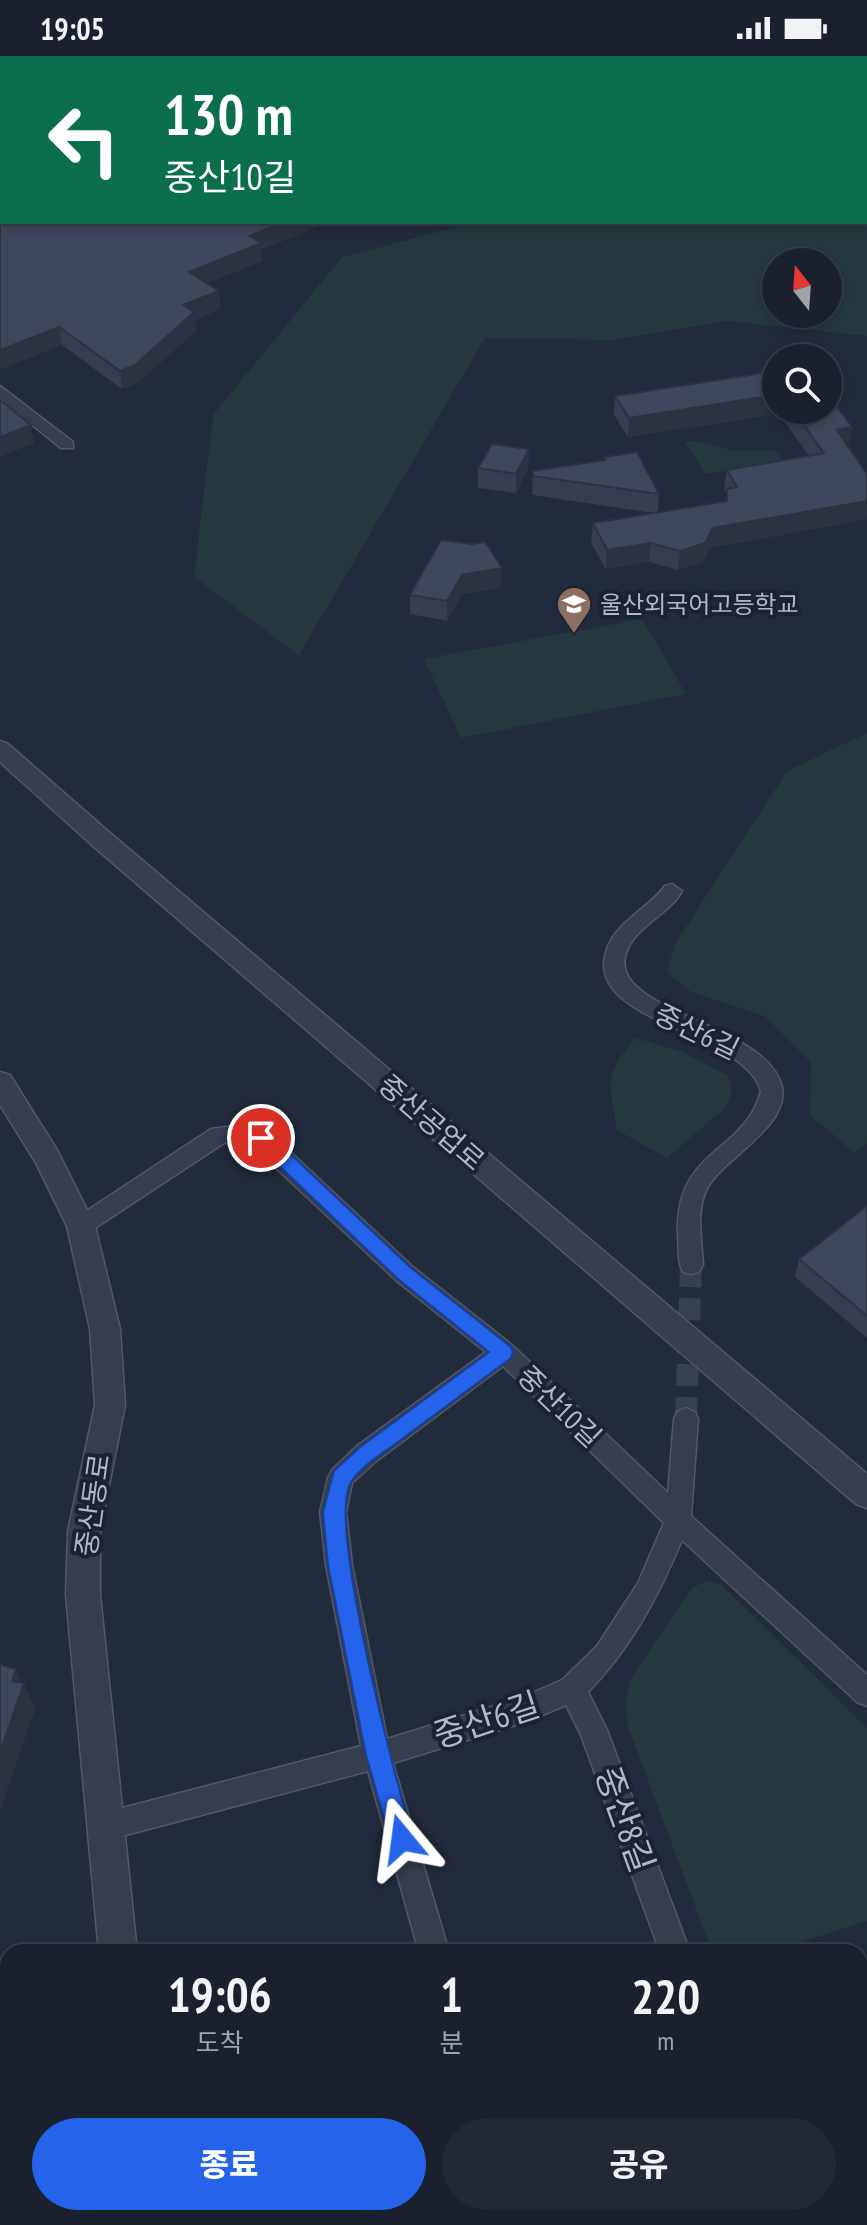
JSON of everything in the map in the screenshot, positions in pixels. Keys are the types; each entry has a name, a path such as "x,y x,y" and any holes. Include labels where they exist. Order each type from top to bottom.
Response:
{"street":[{"path":"0,391 67,445"},
{"name":"중산공업로","path":"0,749 112,849 867,1494"},
{"name":"중산6길","path":"672,891 663,906 618,946 614,967 620,980 645,1005 742,1050 762,1068 772,1091 763,1117 713,1163 697,1183 690,1206 691,1265"},
{"name":"중산동로","path":"0,1082 47,1158 81,1226 105,1329 110,1405 84,1531 83,1582 117,1944"},
{"name":"중산10길","path":"81,1226 219,1135 249,1132 261,1138 405,1274 504,1352 678,1520 867,1693"},
{"path":"432,1944 377,1755 339,1565 333,1512 341,1478 366,1454 504,1352"},
{"name":"중산6길","path":"107,1826 377,1755 526,1709 572,1689 606,1655 647,1591 678,1520 686,1419"},
{"name":"중산8길","path":"572,1689 593,1730 672,1944"}],"green space":[{"path":"468,224 867,224 867,336 792,328 842,328 842,248 762,248 762,325 726,321 611,340 485,338 299,655 194,577 213,415 342,257"},
{"path":"697,441 734,451 775,451 784,462 705,474 685,442"},
{"path":"642,619 686,694 461,738 424,659"},
{"path":"867,733 867,1143 855,1153 810,1115 811,1062 765,1016 691,992 667,972 675,944 787,771"},
{"path":"636,1038 683,1052 728,1076 732,1092 726,1107 667,1158 617,1130 611,1080 618,1061"},
{"path":"706,1581 721,1584 867,1728 867,1921 794,1944 709,1944 629,1729 625,1705 632,1676 692,1588"}],"building":[{"path":"0,224 279,224 249,236 261,243 189,272 219,291 183,305 194,312 135,365 120,371 59,327 0,350"},
{"path":"762,373 762,397 629,418 615,396"},
{"path":"0,400 31,425 0,437"},
{"path":"842,414 852,427 837,430 867,474 867,501 713,528 705,543 680,551 651,543 607,550 593,523 727,501 727,489 737,487 727,470 824,453 803,424 842,424"},
{"path":"492,444 529,449 516,474 478,468"},
{"path":"637,452 659,494 533,476 533,471"},
{"path":"441,540 472,544 485,542 502,568 462,575 447,601 410,595"},
{"path":"867,1206 867,1316 799,1259"},
{"path":"0,1665 16,1669 12,1681 24,1683 0,1752"}],"tunnel":[{"path":"686,1419 691,1265"}],"place":[{"name":"울산외국어고등학교","path":"574,635"}],"route":[{"path":"261,1138 405,1274 504,1352 366,1454 341,1478 333,1512 339,1565 377,1755 402,1839"}]}
